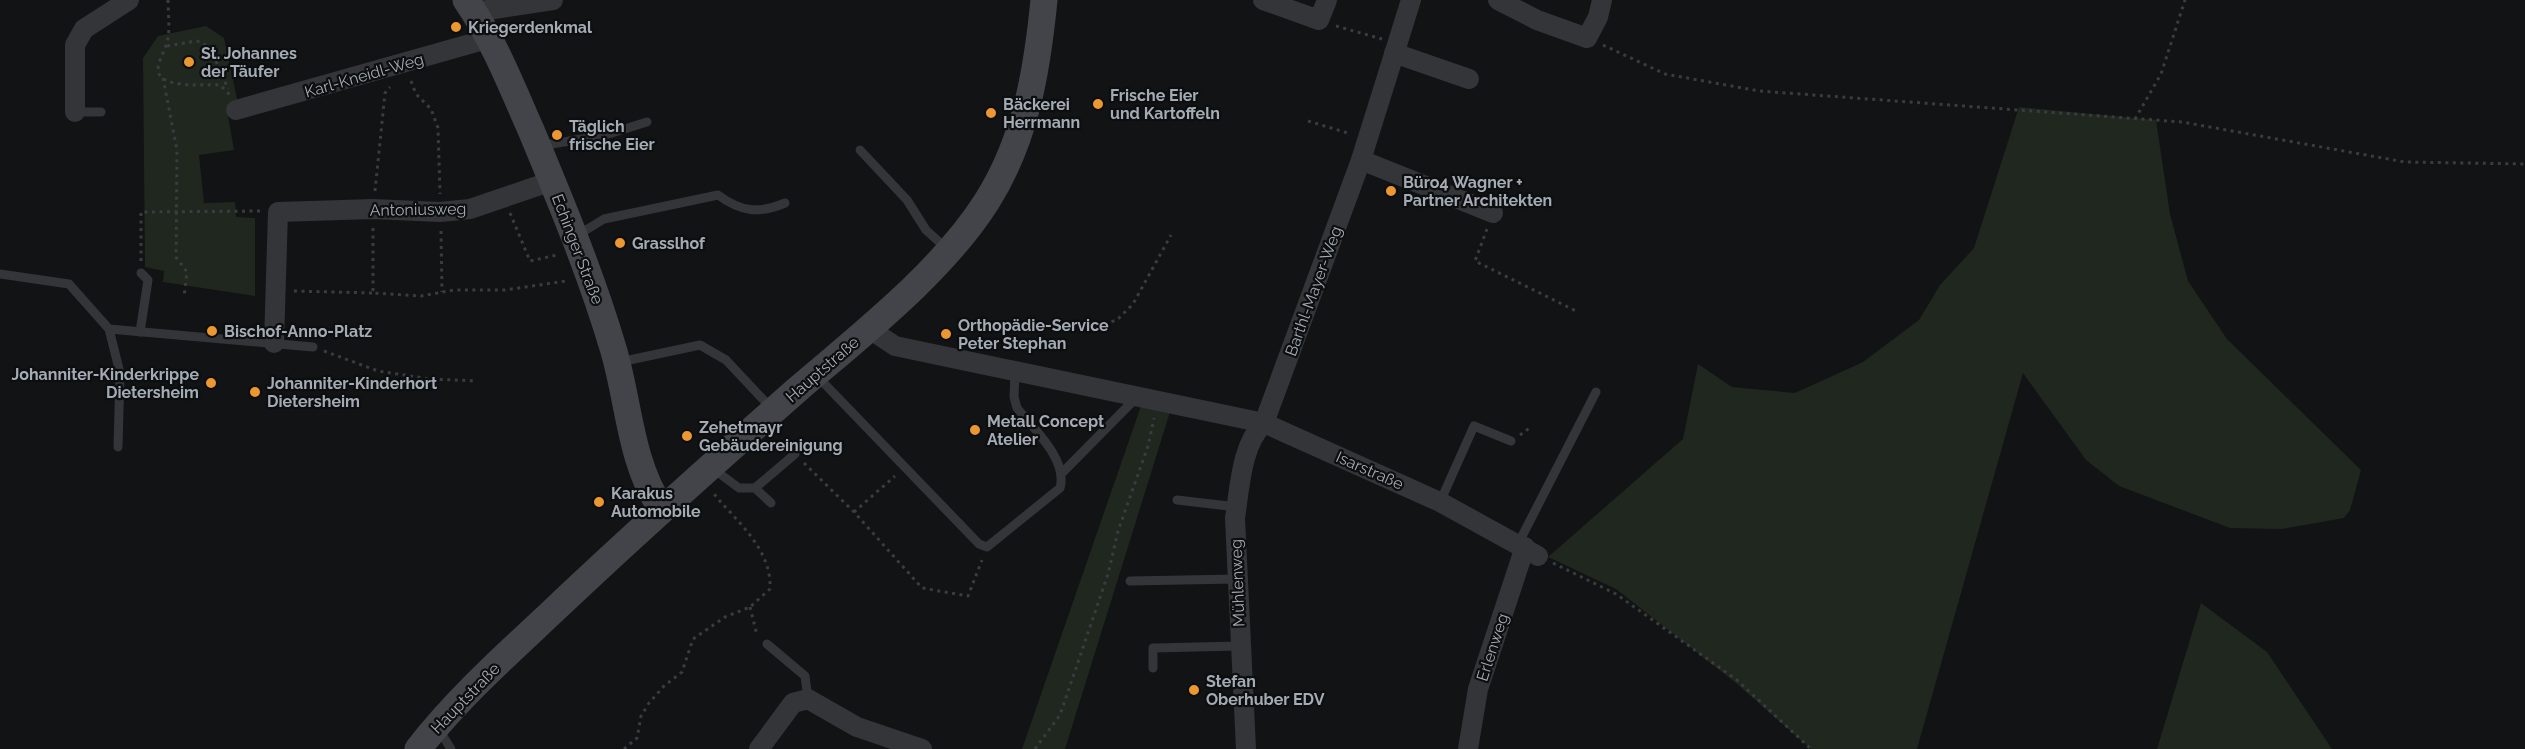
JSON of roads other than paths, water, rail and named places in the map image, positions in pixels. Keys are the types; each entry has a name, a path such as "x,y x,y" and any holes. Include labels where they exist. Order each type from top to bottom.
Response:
{"main road":[{"name":"Hauptstraße","path":"418,749 450,709 661,508 868,328 948,250 986,202 1015,146 1034,84 1044,0"},
{"name":"Echinger Straße","path":"470,6 491,38 581,254 617,362 647,487 661,508"}],"street":[{"path":"75,112 75,45 84,29 129,0"},
{"path":"470,6 553,0"},
{"path":"1263,0 1319,21 1327,0"},
{"name":"Barthl-Mayer-Weg","path":"1264,423 1361,160 1411,0"},
{"path":"1498,0 1537,20 1587,38 1598,17 1602,0"},
{"name":"Karl-Kneidl-Weg","path":"236,110 491,38"},
{"path":"1396,48 1469,80"},
{"path":"1361,160 1493,213"},
{"name":"Antoniusweg","path":"274,342 278,212 373,210 440,212 470,209 552,181"},
{"name":"Isarstraße","path":"868,328 895,345 1264,423 1440,502 1527,549"},
{"name":"Mühlenweg","path":"1245,749 1236,579 1237,507 1252,435 1264,423"},
{"name":"Erlenweg","path":"1468,749 1478,689 1527,549"},
{"path":"759,749 793,703 808,699 857,727 921,749"}],"lane":[{"path":"75,112 100,112"},
{"path":"538,147 605,135 647,122"},
{"path":"860,150 907,200 926,230 948,250"},
{"path":"581,254 604,219 718,195 733,206 766,211 785,203"},
{"path":"140,332 147,280 141,273"},
{"path":"0,274 69,284 109,329 120,373 118,447"},
{"path":"109,329 313,347"},
{"path":"617,362 700,345 726,360 774,411"},
{"path":"1015,371 1014,397 1017,408 1062,472"},
{"path":"815,375 979,544 987,548 1060,488 1062,472 1137,397"},
{"path":"1527,549 1596,392"},
{"path":"1440,502 1474,426 1511,441"},
{"path":"705,471 740,488 755,488 795,454"},
{"path":"755,488 771,503"},
{"path":"1177,500 1237,507"},
{"path":"1130,581 1236,579"},
{"path":"767,644 805,676 808,699"},
{"path":"1153,668 1153,648 1240,646"},
{"path":"436,726 451,749"}],"place":[{"name":"Kriegerdenkmal","path":"456,27"},
{"name":"St. Johannes der Täufer","path":"189,62"},
{"name":"Frische Eier und Kartoffeln","path":"1098,104"},
{"name":"Bäckerei Herrmann","path":"991,113"},
{"name":"Täglich frische Eier","path":"557,135"},
{"name":"Büro4 Wagner + Partner Architekten","path":"1391,191"},
{"name":"Grasslhof","path":"620,243"},
{"name":"Bischof-Anno-Platz","path":"212,331"},
{"name":"Orthopädie-Service Peter Stephan","path":"946,334"},
{"name":"Johanniter-Kinderkrippe Dietersheim","path":"211,383"},
{"name":"Johanniter-Kinderhort Dietersheim","path":"255,392"},
{"name":"Metall Concept Atelier","path":"975,430"},
{"name":"Zehetmayr Gebäudereinigung","path":"687,436"},
{"name":"Karakus Automobile","path":"599,502"},
{"name":"Stefan Oberhuber EDV","path":"1194,690"}]}
